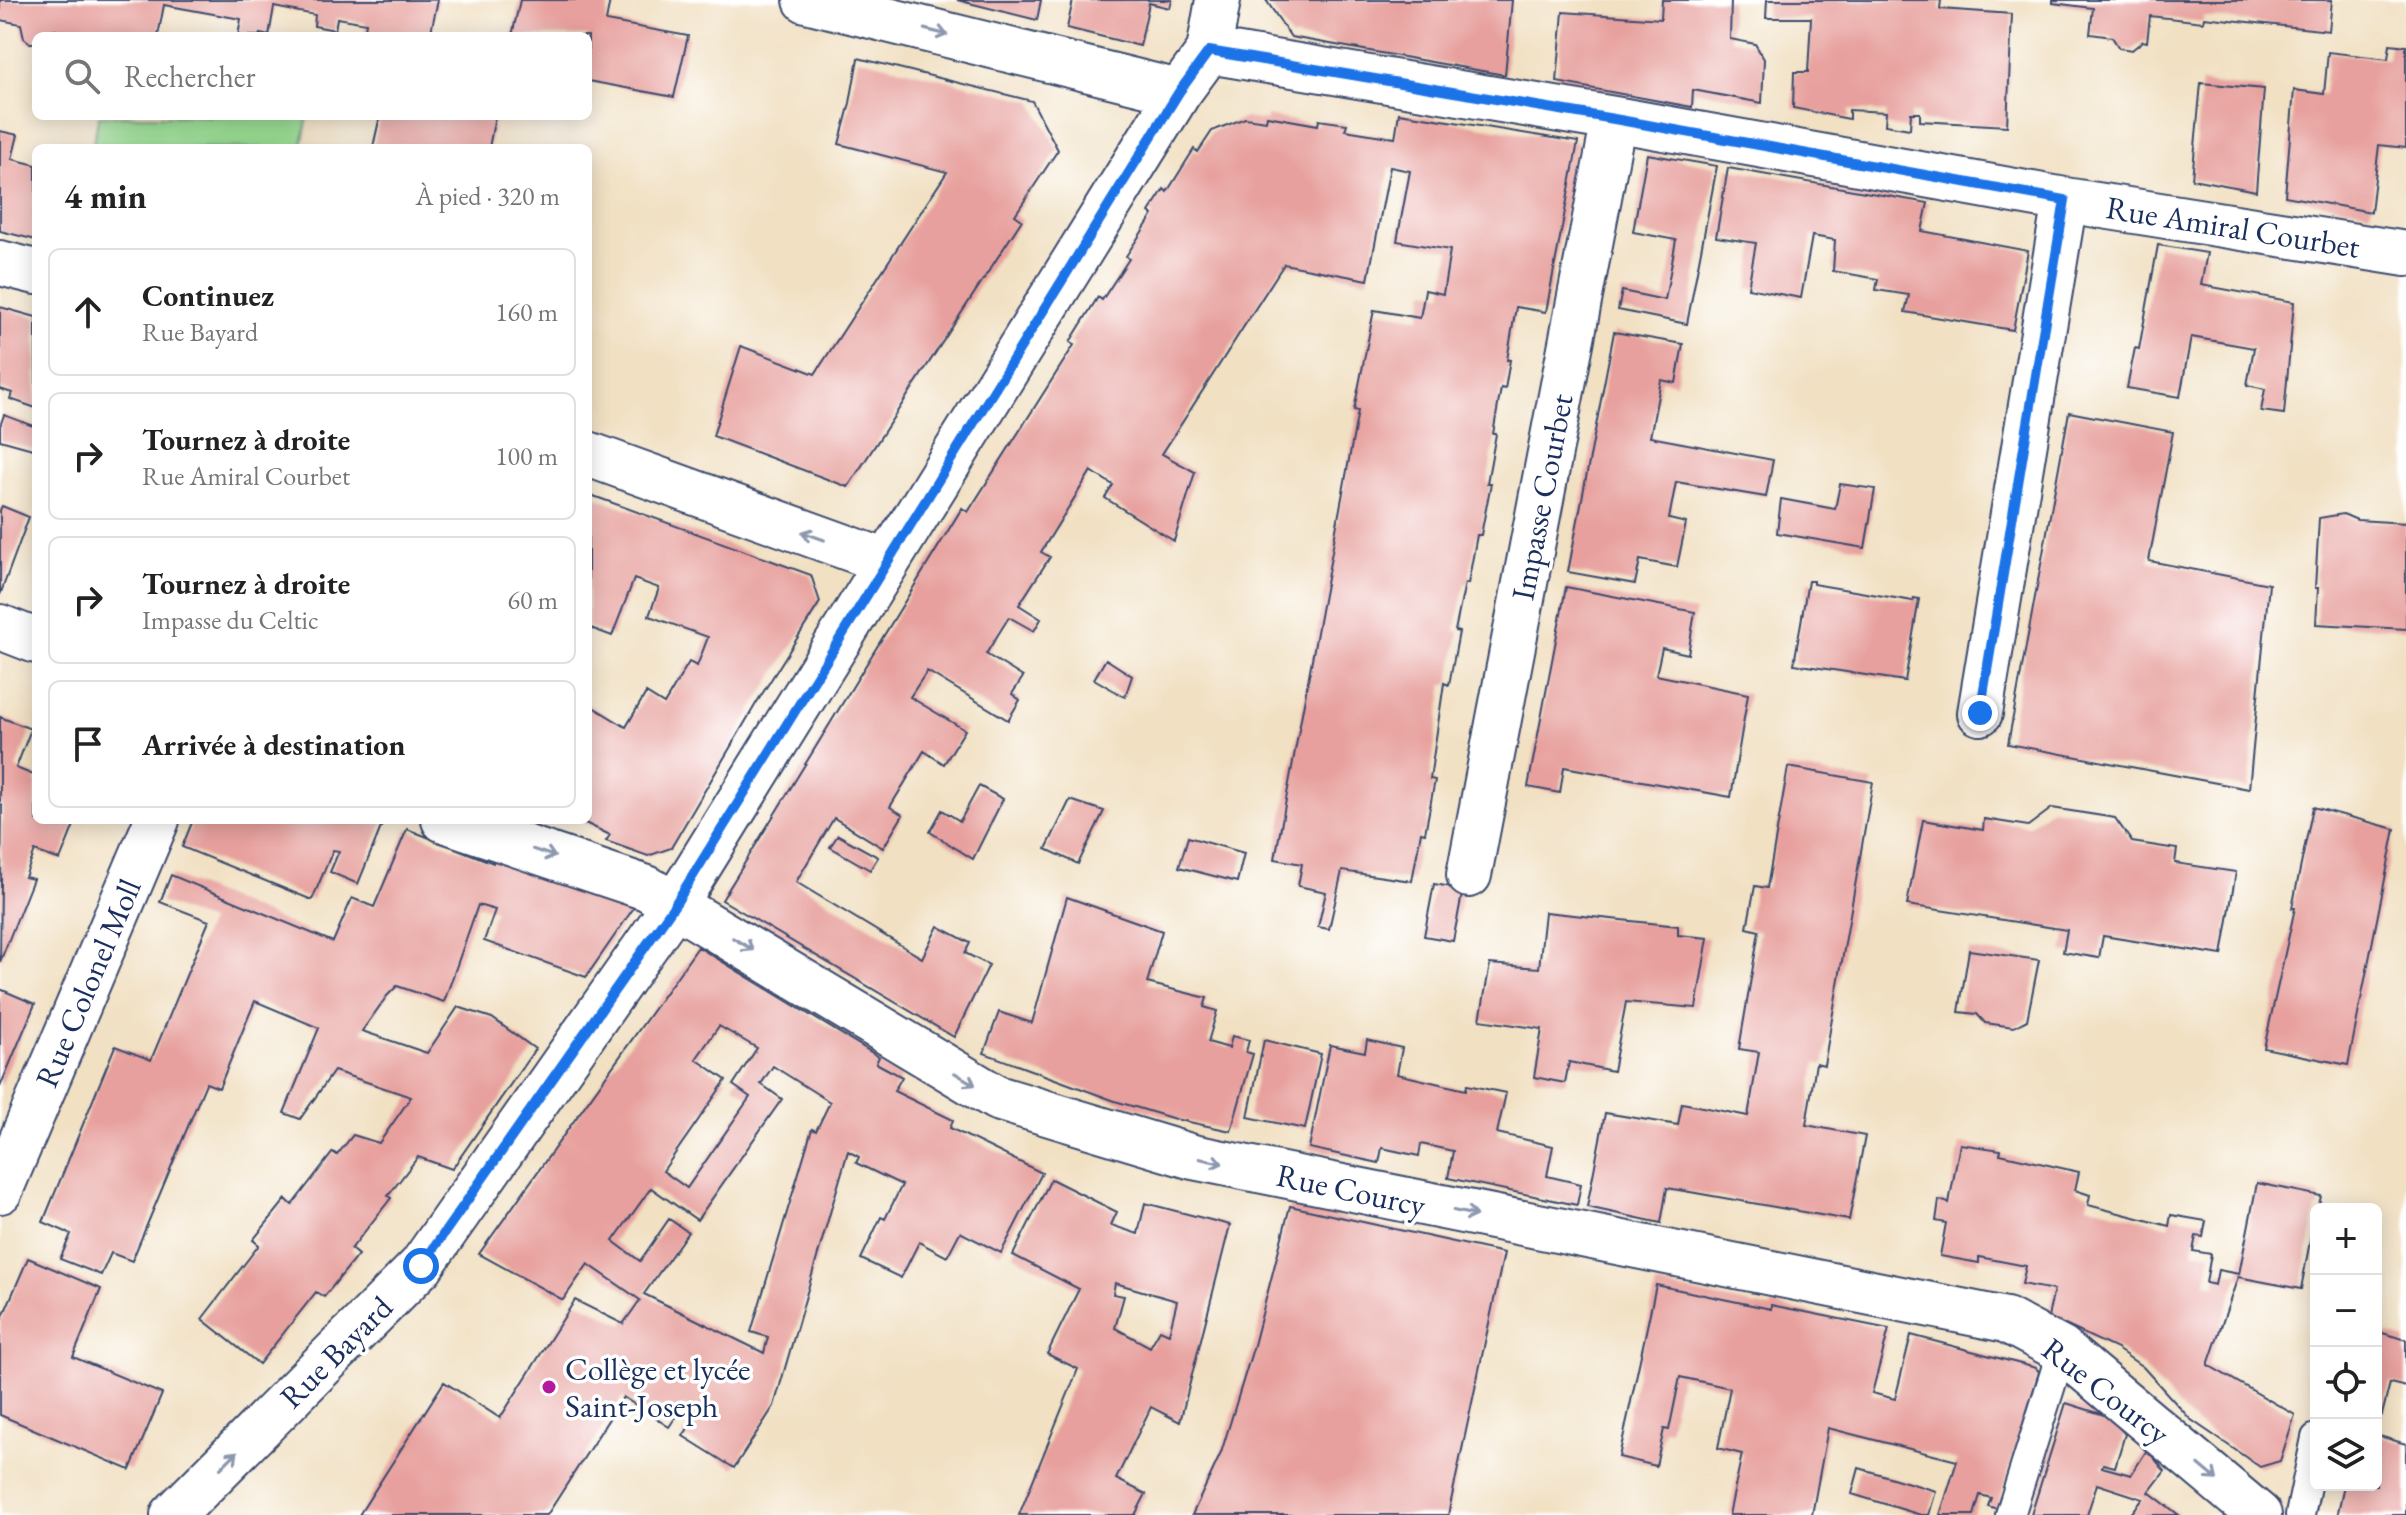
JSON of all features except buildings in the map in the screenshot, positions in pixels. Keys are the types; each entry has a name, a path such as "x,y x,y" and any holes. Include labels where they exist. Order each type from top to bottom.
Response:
{"street":[{"path":"806,0 1179,92"},
{"name":"Rue Bayard","path":"173,1515 421,1266 676,903 1179,92 1209,51 1218,0"},
{"name":"Rue Amiral Courbet","path":"1209,51 1614,119 2065,200 2406,254"},
{"name":"Impasse Courbet","path":"1469,875 1614,119"},
{"path":"1980,713 2065,200"},
{"path":"0,263 32,271"},
{"path":"592,455 887,562"},
{"path":"0,627 32,639"},
{"name":"Rue Colonel Moll","path":"0,1191 155,824"},
{"name":"Rue Courcy","path":"456,824 647,888 997,1098 1193,1157 2006,1320 2062,1350 2259,1515"}],"lane":[{"path":"2010,1515 2062,1350"},
{"path":"2300,1515 2310,1467"}],"green space":[{"path":"98,120 307,120 302,144 93,144"}],"place":[{"name":"Collège et lycée Saint-Joseph","path":"549,1387"}],"route":[{"path":"421,1266 676,903 1179,92 1209,51 1614,119 2065,200 1980,713"}]}
